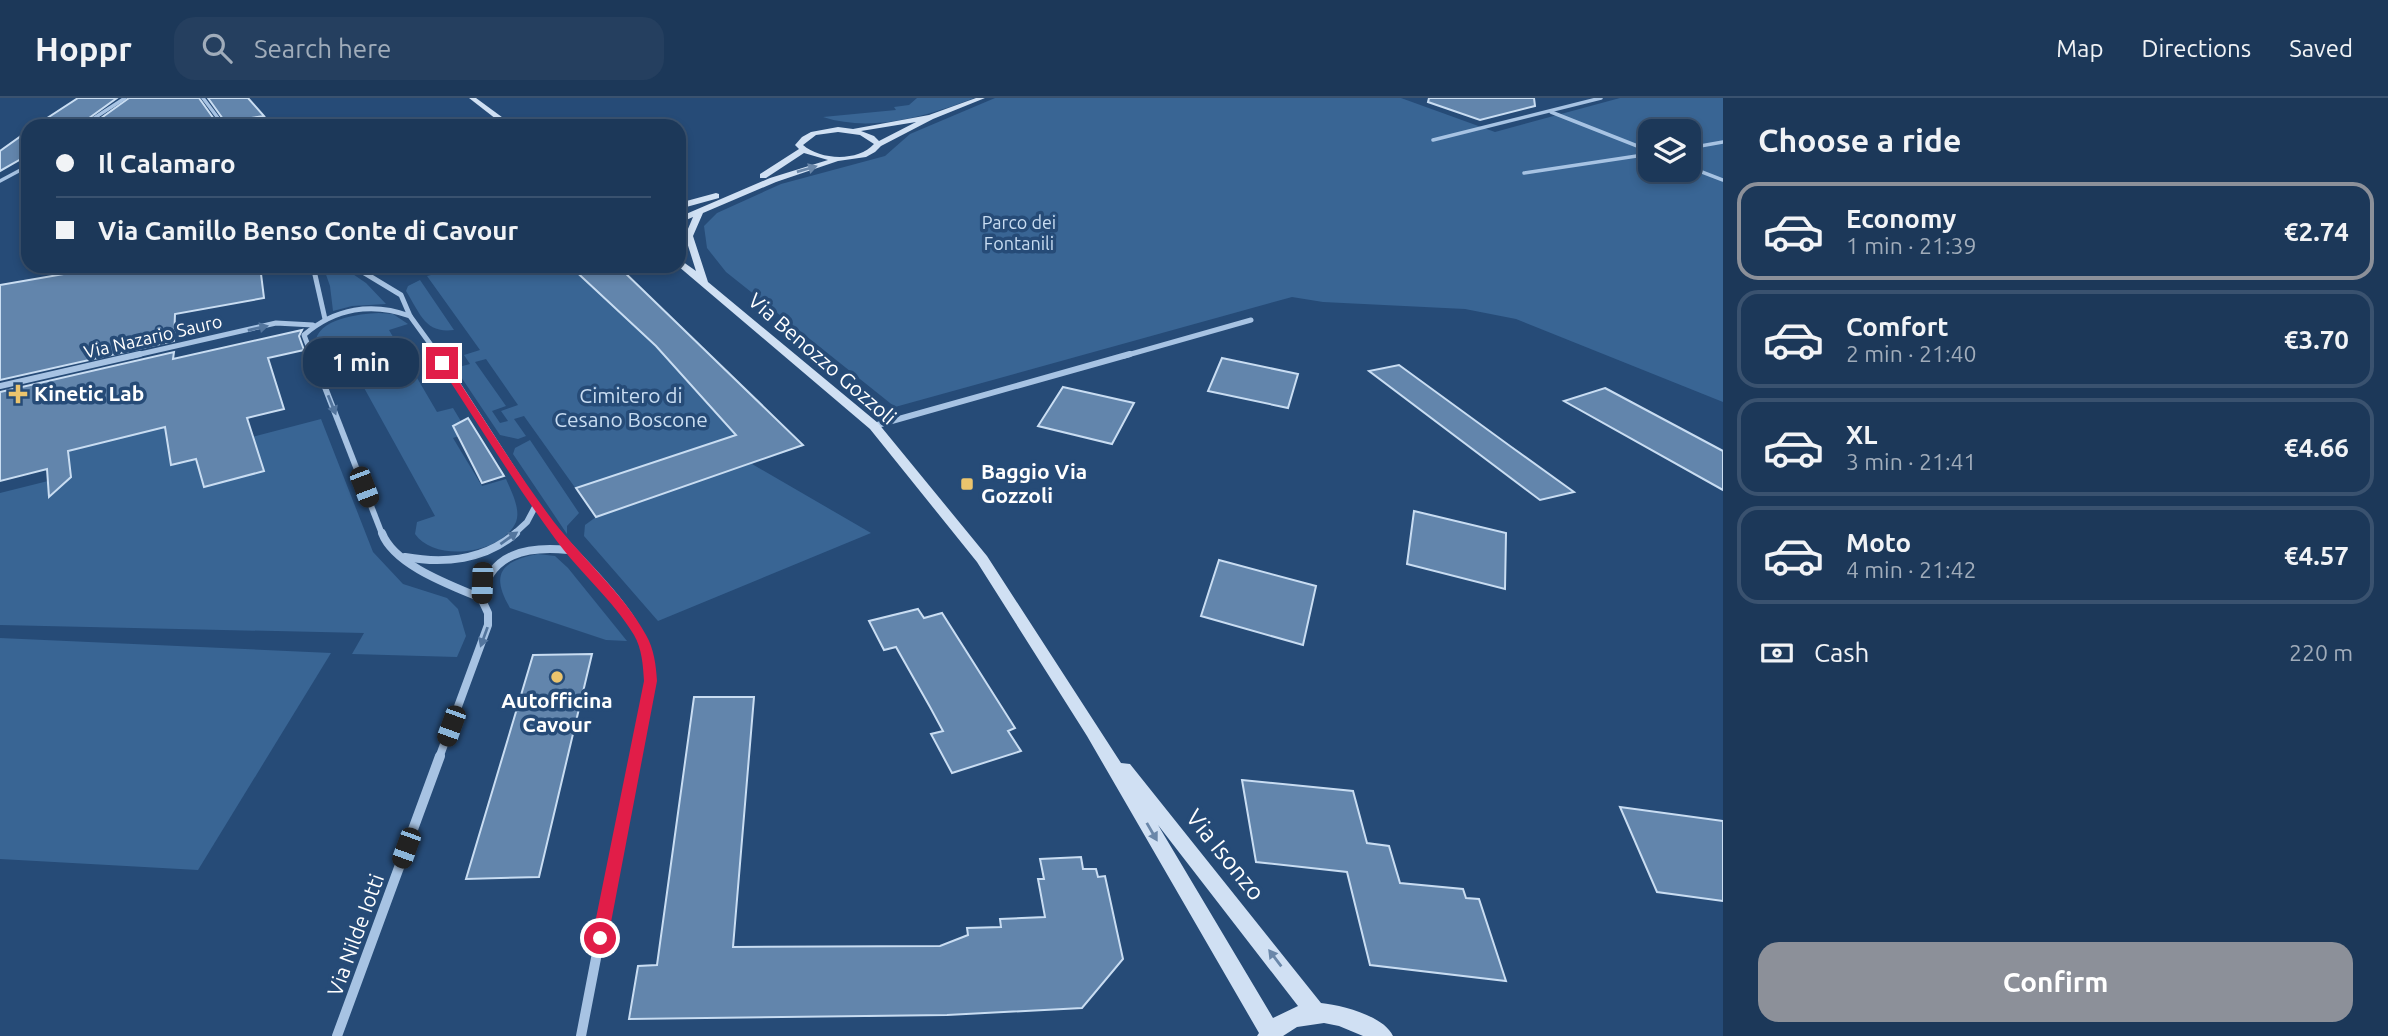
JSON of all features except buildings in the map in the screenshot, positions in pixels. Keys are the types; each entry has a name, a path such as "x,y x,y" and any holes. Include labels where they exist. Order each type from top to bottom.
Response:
{"street":[{"path":"93,119 125,98"},
{"path":"204,98 219,119"},
{"path":"472,98 500,119"},
{"path":"686,218 773,180 841,158 866,154 878,144 930,117 982,98"},
{"path":"1433,140 1601,98"},
{"path":"1550,111 1638,147"},
{"path":"841,158 819,156 803,150 799,143 808,135 828,131 848,131 930,117"},
{"path":"848,131 870,136 878,144"},
{"path":"1701,146 1723,142"},
{"path":"686,204 757,179 803,150"},
{"path":"1524,173 1638,154"},
{"path":"0,181 21,170"},
{"path":"1701,172 1723,180"},
{"path":"699,213 689,236 704,283"},
{"name":"Via Benozzo Gozzoli","path":"686,268 874,426 982,559"},
{"path":"315,273 325,319"},
{"path":"365,273 401,295 410,316 536,505 569,550 626,614 641,637 649,659 650,681 581,1036"},
{"path":"410,316 395,309 373,307 348,311 313,325 304,335 387,546 434,578 481,598 482,583 486,576 507,557 528,549 550,547 569,550"},
{"path":"874,426 1251,320"},
{"name":"Via Nazario Sauro","path":"0,386 276,323 313,325"},
{"path":"398,555 419,560 444,561 471,556 496,547 516,535 530,520 536,505"},
{"name":"Via Isonzo","path":"982,559 1093,730 1269,1035"},
{"name":"Via Nilde Iotti","path":"337,1036 488,625 488,613 481,598"},
{"name":"Via Isonzo","path":"1093,730 1316,1013"},
{"path":"1269,1035 1289,1018 1316,1013 1345,1017 1382,1036"}],"green space":[{"path":"917,98 974,98 938,111 880,123 842,122 823,117 896,110 894,107 909,105"},
{"name":"Parco dei Fontanili","path":"995,98 1401,98 1495,132 1620,98 1723,98 1723,402 1516,319 1465,309 1323,302 1292,297 895,407 726,272 707,248 704,226 717,213 781,184 885,156 910,134"},
{"path":"325,273 351,273 366,283 386,304 352,306 333,311"},
{"name":"Cimitero di Cesano Boscone","path":"439,273 625,273 803,446 752,464 871,533 658,621 584,536 585,525 596,517 524,416 514,419 526,436 518,439 500,435 455,368 470,364 464,355 480,350 427,276","holes":["486,359 518,405 501,411 508,421 500,423 492,411 506,406 475,362"]},
{"path":"420,280 454,330 436,329 424,320 406,291 408,286"},
{"path":"393,314 408,324 389,330 437,412 453,408 468,433 453,438 482,486 506,479 515,500 516,522 508,533 483,548 468,551 437,549 415,534 417,522 435,516 337,339 315,344 323,328 331,323 350,316"},
{"path":"206,417 217,446 321,419 373,552 403,584 447,598 458,609 466,636 457,657 352,654 364,633 0,625 0,493 48,481 48,456"},
{"path":"530,440 579,513 567,526 567,534 513,454 515,448"},
{"path":"538,554 555,556 568,568 627,641 606,640 510,608 501,586 503,571 515,561"},
{"path":"0,638 331,653 198,870 0,859"}],"place":[{"name":"Kinetic Lab","path":"18,394"},
{"name":"Baggio Via Gozzoli","path":"967,484"},
{"name":"Autofficina Cavour","path":"557,677"}],"route":[{"path":"442,363 543,516 569,550 626,614 641,637 649,659 650,681 600,938"}]}
